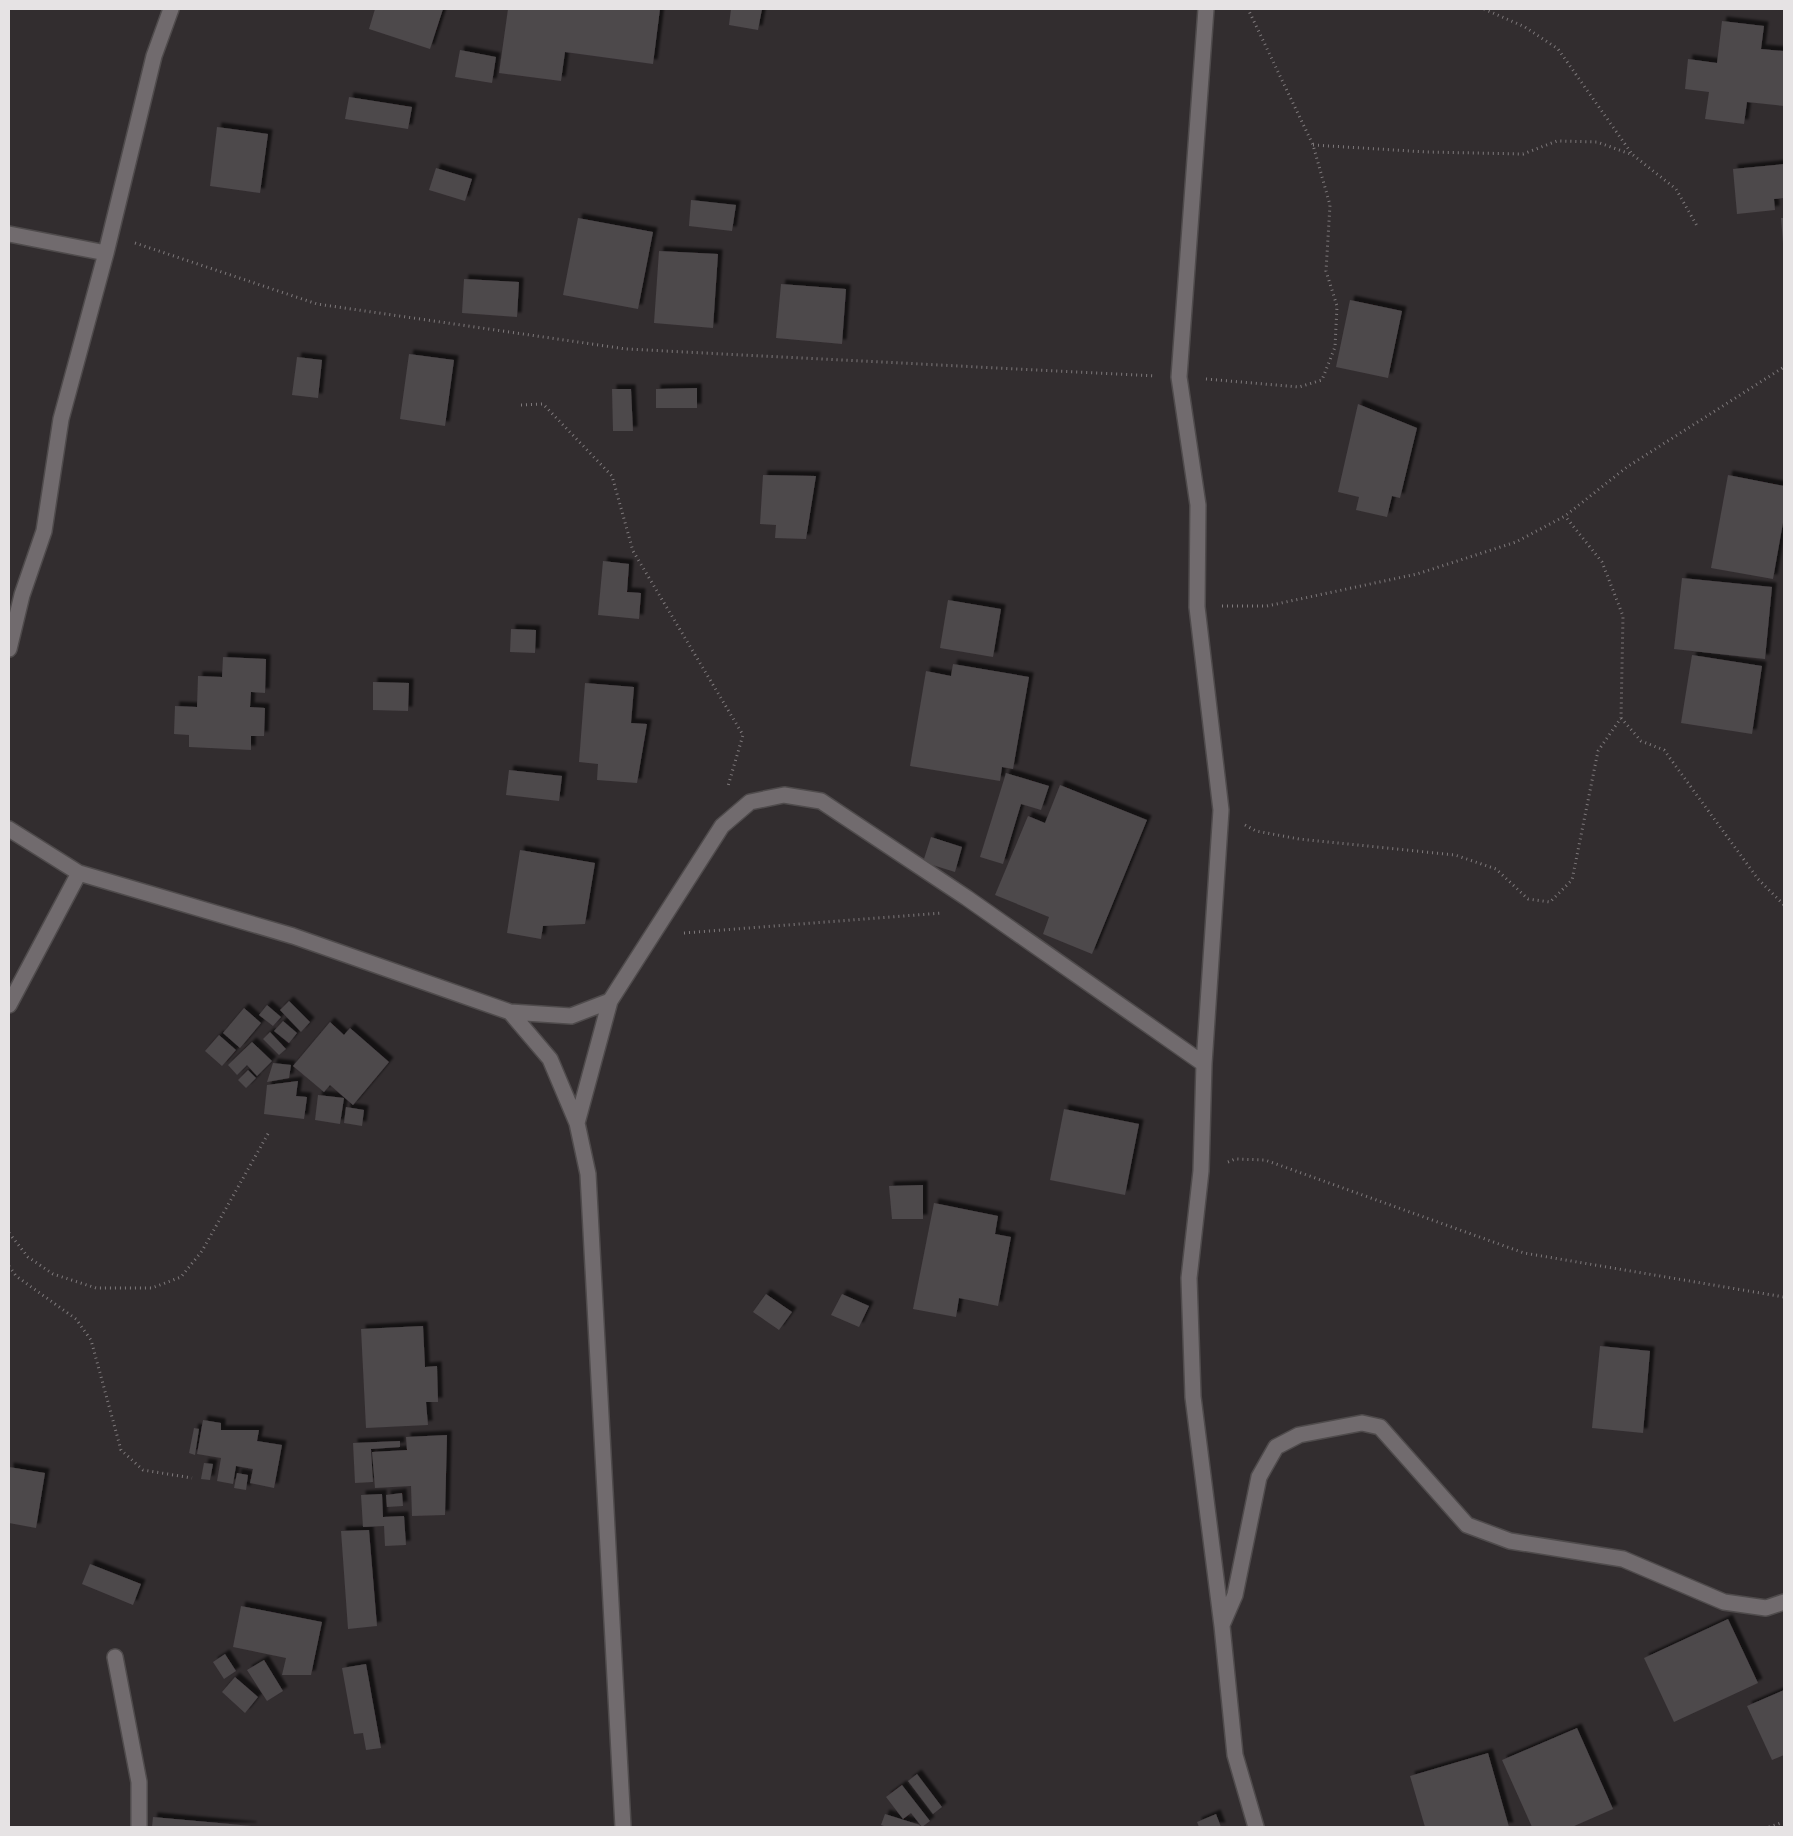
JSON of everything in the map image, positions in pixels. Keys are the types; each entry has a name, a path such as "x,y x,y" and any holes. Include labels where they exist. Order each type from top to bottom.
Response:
{"street":[{"path":"9,649 22,595 44,531 61,419 106,253 154,56 171,9"},
{"path":"1206,9 1179,377 1198,505 1196,607 1221,810 1204,1064 1201,1171 1189,1278 1193,1388 1222,1626 1235,1755 1256,1827"},
{"path":"9,234 106,253"},
{"path":"577,1123 610,1001 722,826 750,802 784,795 821,802 984,910 1204,1064"},
{"path":"9,829 79,873 293,936 510,1012 571,1016 610,1001"},
{"path":"9,1005 79,873"},
{"path":"510,1012 550,1059 577,1123 588,1174 622,1827"},
{"path":"1222,1626 1235,1594 1259,1477 1276,1447 1299,1435 1362,1423 1380,1427 1468,1525 1510,1541 1623,1559 1724,1602 1766,1608 1784,1602"},
{"path":"115,1657 140,1782 139,1827"}],"path":[{"path":"110,234 318,304 626,349 1179,377 1299,387 1322,380 1334,347 1337,306 1326,271 1330,204 1313,145 1248,9"},
{"path":"1484,9 1525,27 1558,49 1633,155 1676,189 1697,226"},
{"path":"1313,145 1427,152 1523,154 1557,141 1596,142 1633,155"},
{"path":"1196,607 1267,606 1418,574 1516,542 1565,516 1627,467 1784,367"},
{"path":"521,405 543,404 612,476 633,551 743,735 726,792 722,826"},
{"path":"1221,810 1256,831 1264,833 1299,839 1455,855 1496,869 1528,899 1550,902 1572,880 1598,751 1621,718 1623,616 1602,562 1565,516"},
{"path":"1621,718 1641,741 1664,750 1758,879 1784,905"},
{"path":"654,935 984,910"},
{"path":"9,1233 28,1257 53,1274 96,1288 152,1288 181,1277 202,1251 269,1132"},
{"path":"1201,1171 1236,1159 1265,1160 1524,1253 1784,1297"},
{"path":"9,1266 16,1276 76,1319 90,1340 121,1450 143,1470 192,1478"},
{"path":"1769,1827 1784,1825"}],"building":[{"path":"375,9 443,9 430,49 369,29"},
{"path":"508,9 660,9 653,64 565,52 561,81 499,73"},
{"path":"731,9 762,9 758,30 729,25"},
{"path":"1722,21 1764,26 1761,49 1784,51 1784,106 1747,102 1744,124 1705,119 1709,92 1685,89 1688,59 1717,63"},
{"path":"460,50 496,57 492,83 455,77"},
{"path":"349,97 412,107 408,129 345,119"},
{"path":"217,127 268,134 260,193 210,186"},
{"path":"1784,164 1784,198 1774,199 1775,210 1737,214 1733,169"},
{"path":"436,168 472,179 465,201 429,190"},
{"path":"691,200 736,205 732,231 689,226"},
{"path":"578,218 653,232 638,309 563,295"},
{"path":"1781,218 1784,218 1784,243 1783,243"},
{"path":"659,251 718,254 713,328 654,323"},
{"path":"464,279 519,282 517,317 462,313"},
{"path":"781,284 846,289 842,344 776,338"},
{"path":"1350,300 1402,311 1388,378 1336,367"},
{"path":"409,354 454,360 445,426 400,419"},
{"path":"297,357 322,360 318,398 292,395"},
{"path":"697,388 697,408 656,408 656,389"},
{"path":"612,389 631,389 633,431 613,431"},
{"path":"1358,404 1417,428 1400,498 1392,496 1387,517 1356,510 1359,497 1338,492"},
{"path":"763,475 816,476 806,539 775,538 776,525 760,524"},
{"path":"1728,475 1784,486 1784,517 1773,579 1711,568"},
{"path":"603,561 629,564 627,592 641,593 639,619 598,615"},
{"path":"1682,578 1772,587 1765,659 1674,649"},
{"path":"948,600 1001,609 993,657 940,648"},
{"path":"511,629 536,630 535,653 510,652"},
{"path":"1692,655 1762,666 1752,734 1681,723"},
{"path":"223,657 266,659 265,693 251,692 250,707 265,708 264,736 251,736 251,750 189,747 189,735 174,734 175,706 197,707 198,676 222,677"},
{"path":"953,664 1029,677 1013,769 1002,767 1000,781 910,766 926,671 951,676"},
{"path":"373,682 409,683 408,711 373,710"},
{"path":"585,683 634,687 631,723 647,724 637,783 597,780 598,764 579,762"},
{"path":"509,770 562,776 559,801 506,795"},
{"path":"1006,773 1049,786 1041,810 1021,804 1003,864 980,857"},
{"path":"1060,785 1147,820 1092,954 1043,934 1049,917 995,895 1028,816 1045,823"},
{"path":"931,837 962,847 955,872 923,862"},
{"path":"520,850 595,863 585,924 543,926 541,939 507,933"},
{"path":"289,1001 310,1022 301,1032 280,1010"},
{"path":"267,1005 281,1017 273,1026 259,1015"},
{"path":"244,1008 261,1023 240,1048 223,1033"},
{"path":"283,1021 297,1033 289,1043 274,1031"},
{"path":"330,1022 344,1035 350,1028 389,1062 353,1105 330,1085 324,1092 293,1066"},
{"path":"270,1032 286,1049 279,1055 263,1039"},
{"path":"219,1035 236,1050 222,1066 205,1051"},
{"path":"252,1042 272,1061 257,1076 247,1065 237,1075 228,1065"},
{"path":"273,1063 291,1065 289,1078 267,1082"},
{"path":"248,1070 256,1078 246,1088 238,1080"},
{"path":"298,1081 296,1096 307,1097 304,1119 264,1114 267,1085"},
{"path":"318,1095 344,1098 340,1124 315,1120"},
{"path":"346,1107 364,1110 362,1126 344,1123"},
{"path":"1064,1109 1139,1124 1125,1195 1050,1180"},
{"path":"923,1185 923,1219 892,1219 889,1186"},
{"path":"934,1203 998,1216 995,1234 1011,1237 998,1306 959,1298 956,1317 913,1309"},
{"path":"766,1294 792,1312 779,1330 753,1312"},
{"path":"842,1294 869,1306 859,1327 831,1315"},
{"path":"423,1326 425,1367 437,1366 438,1402 426,1402 428,1425 366,1428 361,1329"},
{"path":"1600,1346 1650,1351 1643,1433 1592,1428"},
{"path":"203,1420 221,1423 221,1430 259,1430 257,1441 282,1445 274,1488 250,1483 253,1469 236,1466 233,1484 217,1481 221,1458 197,1454"},
{"path":"194,1428 199,1429 195,1455 189,1453"},
{"path":"447,1435 445,1515 412,1516 411,1486 375,1488 372,1452 407,1450 406,1437"},
{"path":"400,1441 400,1447 371,1449 373,1482 355,1483 353,1443"},
{"path":"204,1463 213,1464 210,1480 201,1479"},
{"path":"9,1467 45,1473 36,1528 9,1523"},
{"path":"237,1473 248,1475 246,1490 234,1488"},
{"path":"402,1493 403,1506 387,1507 386,1495"},
{"path":"382,1494 383,1517 404,1516 406,1545 385,1546 384,1526 363,1527 361,1495"},
{"path":"369,1530 377,1626 348,1629 341,1531"},
{"path":"90,1564 141,1584 133,1605 82,1584"},
{"path":"241,1606 322,1622 311,1675 282,1675 286,1658 233,1647"},
{"path":"1728,1619 1758,1683 1674,1722 1644,1658"},
{"path":"225,1654 236,1671 224,1679 213,1662"},
{"path":"264,1660 283,1691 267,1701 247,1670"},
{"path":"366,1664 381,1748 366,1750 363,1733 354,1734 342,1668"},
{"path":"235,1677 258,1697 245,1713 222,1692"},
{"path":"1784,1690 1784,1755 1772,1760 1747,1706"},
{"path":"1577,1728 1613,1809 1572,1827 1532,1827 1502,1760"},
{"path":"1488,1753 1509,1827 1425,1827 1410,1776"},
{"path":"917,1774 942,1807 933,1814 908,1781"},
{"path":"902,1785 930,1821 922,1827 911,1813 903,1819 886,1797"},
{"path":"885,1814 920,1825 919,1827 887,1827 881,1825"},
{"path":"1216,1814 1221,1827 1199,1827 1197,1822"},
{"path":"153,1817 252,1826 252,1827 152,1827"}]}
